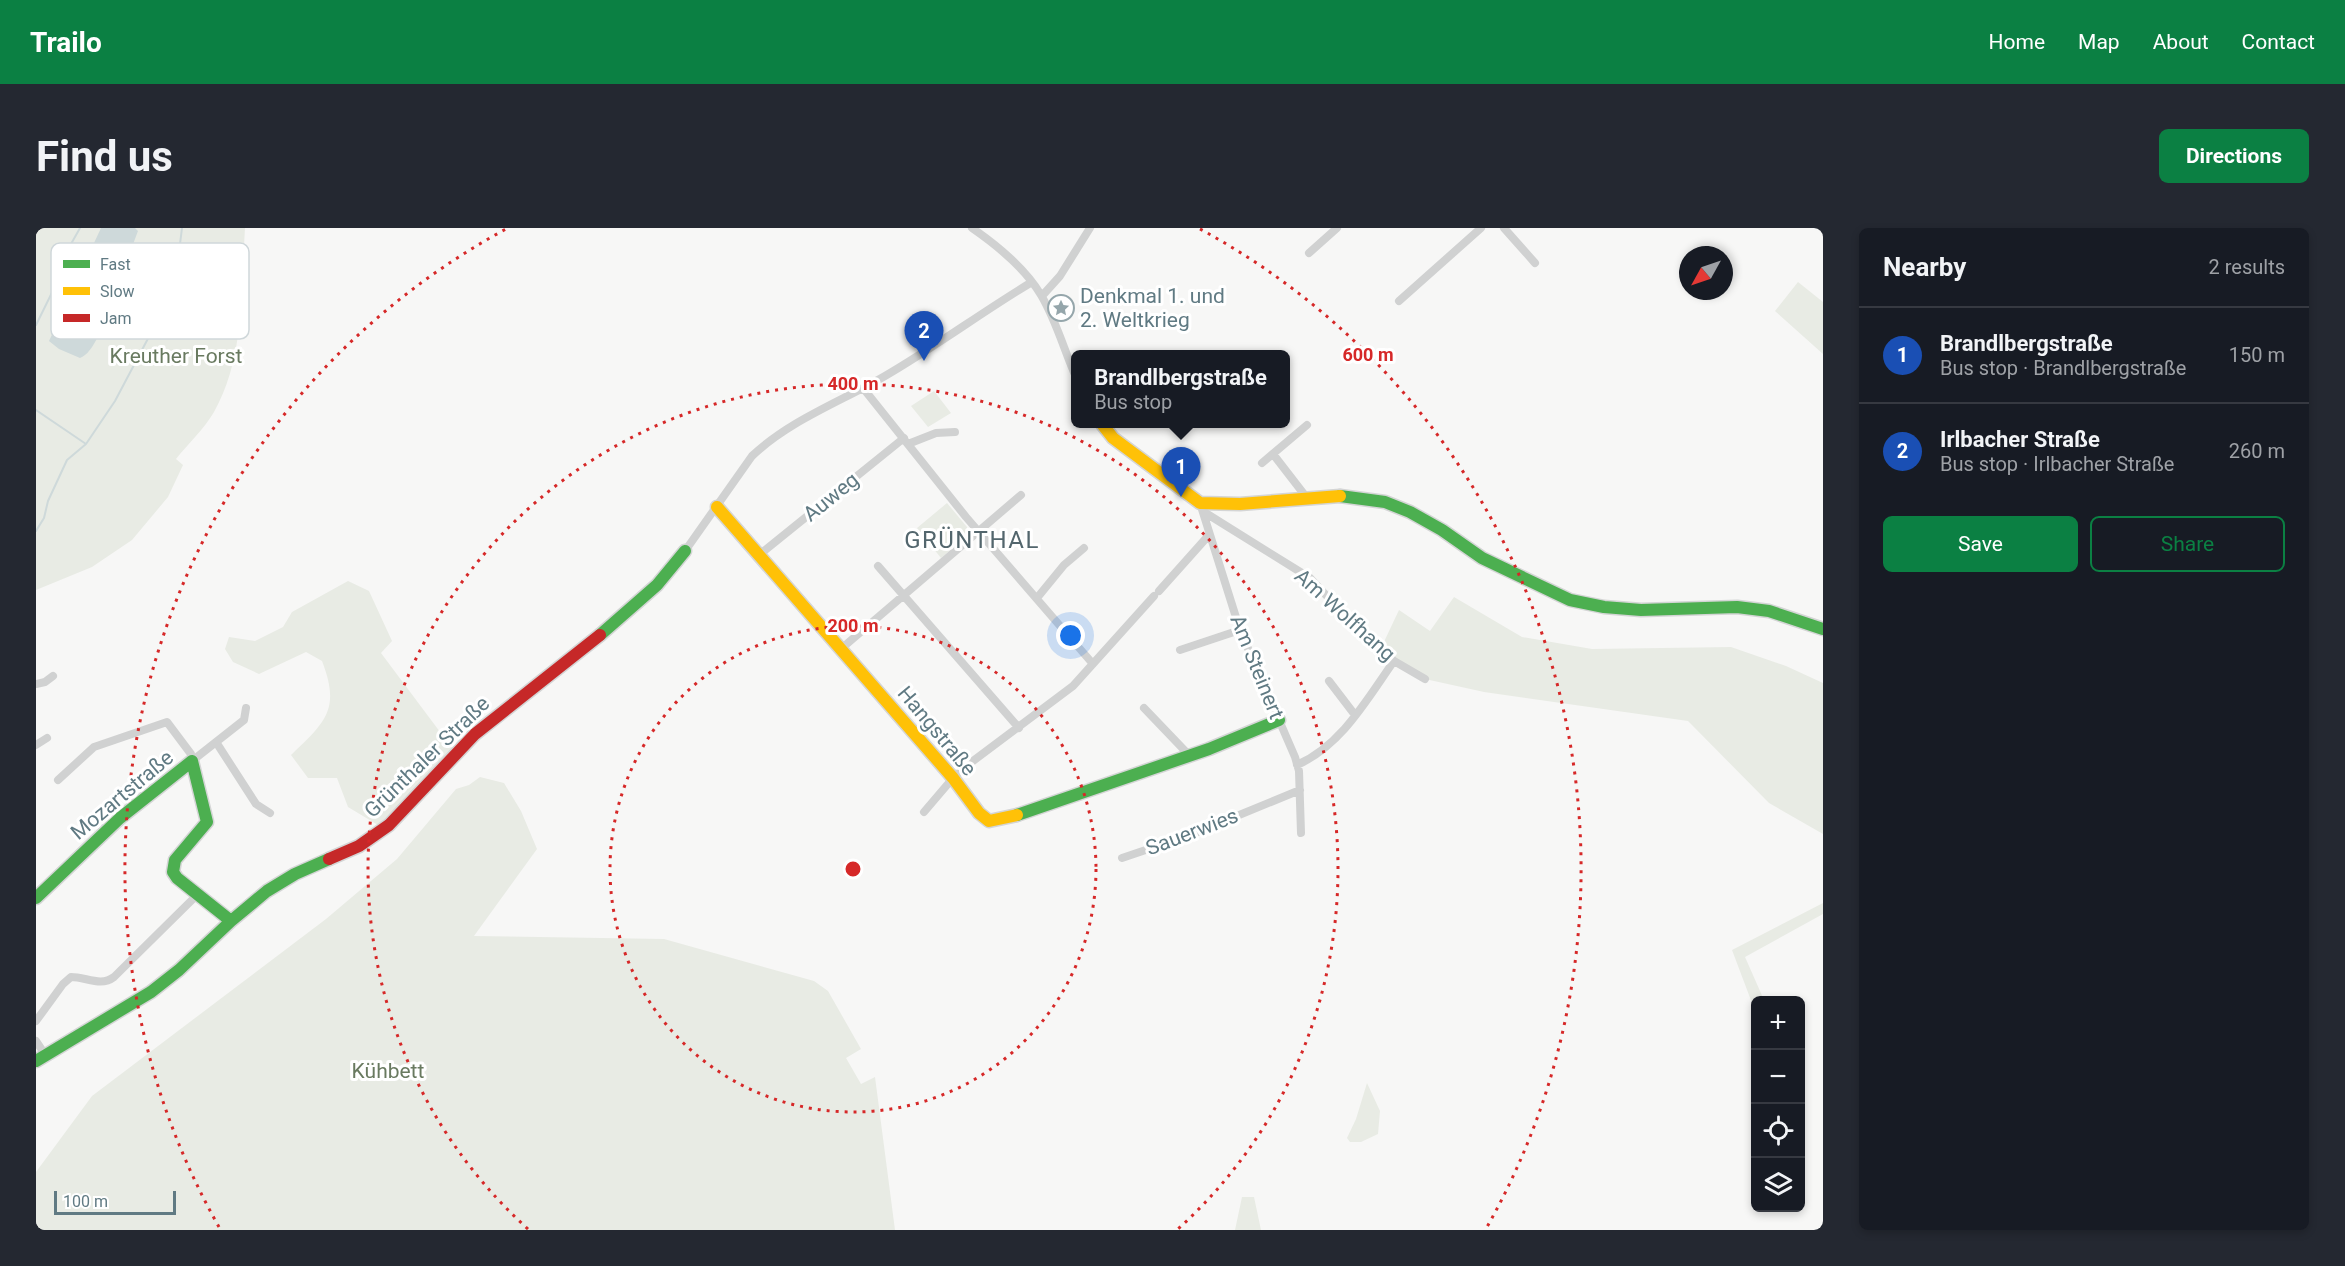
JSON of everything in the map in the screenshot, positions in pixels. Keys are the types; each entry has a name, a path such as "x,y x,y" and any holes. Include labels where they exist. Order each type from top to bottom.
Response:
{"street":[{"path":"972,228 1011,259 1032,282 1042,296 1071,365"},
{"path":"1042,296 1060,276 1090,228"},
{"path":"1398,301 1481,228"},
{"path":"1504,228 1534,263"},
{"path":"1310,253 1331,230"},
{"path":"685,551 752,456 765,444 792,426 921,355 1032,282"},
{"path":"863,388 978,530 1093,664"},
{"path":"1262,462 1307,425"},
{"path":"1106,428 1119,443 1202,508 1336,496 1384,502 1410,512 1442,530 1482,558 1570,600 1604,607 1641,610 1737,607 1769,611 1823,629"},
{"name":"Auweg","path":"759,555 906,441 955,432"},
{"path":"1273,454 1307,498"},
{"path":"842,648 1021,495"},
{"name":"Hangstraße","path":"717,507 842,648 953,778 979,813 989,821 1018,815 1189,756 1279,720"},
{"name":"Am Steinert","path":"1202,508 1240,630 1297,765 1301,832"},
{"name":"Am Wolfhang","path":"1202,508 1310,578 1352,623 1394,661 1425,678"},
{"path":"924,812 953,778 1073,686 1209,535"},
{"path":"1037,598 1064,565 1084,548"},
{"name":"Grünthaler Straße","path":"41,1058 150,992 179,970 256,899 280,882 359,846 389,825 482,728 615,625 657,585 685,551"},
{"path":"878,566 1018,728"},
{"path":"1180,650 1240,630"},
{"path":"1297,765 1326,747 1373,694 1394,661"},
{"path":"36,684 45,682 53,676"},
{"path":"1329,681 1355,715"},
{"path":"192,761 244,720 246,708"},
{"path":"1144,708 1189,756"},
{"path":"58,780 94,747 167,722 191,754 192,761"},
{"path":"36,746 47,738"},
{"path":"216,742 256,804 270,813"},
{"name":"Mozartstraße","path":"192,761 207,822 175,860 172,869 177,878 231,921"},
{"name":"Mozartstraße","path":"36,898 120,818 192,761"},
{"name":"Sauerwies","path":"1122,858 1193,834 1300,790"},
{"path":"36,1020 71,977 108,982 198,894"},
{"path":"36,1041 41,1058"}],"green space":[{"name":"Kreuther Forst","path":"36,228 245,228 244,243 51,243 51,339 237,339 224,391 214,412 176,459 183,465 168,497 132,540 92,567 36,590"},
{"path":"1798,282 1823,302 1823,354 1775,311"},
{"path":"934,391 951,413 928,427 911,406"},
{"path":"947,503 967,527 967,536 941,558 917,528"},
{"path":"348,581 369,591 392,641 381,653 452,748 378,825 348,807 337,778 308,778 291,755 321,724 330,704 328,678 322,661 306,652 259,674 233,662 225,649 229,637 255,641 283,627 292,612"},
{"path":"1454,597 1522,637 1592,649 1731,647 1786,666 1823,683 1823,834 1769,803 1688,721 1484,692 1425,679 1394,661 1382,646 1399,610 1430,631"},
{"name":"Kühbett","path":"480,777 504,783 521,811 537,849 474,936 664,939 814,981 828,991 861,1049 846,1058 861,1084 875,1077 895,1230 36,1230 36,1172 92,1096 326,919 397,859 456,789 469,785"},
{"path":"1823,903 1823,914 1745,957 1762,996 1751,996 1751,1000 1732,950"},
{"path":"1367,1083 1380,1111 1378,1134 1361,1142 1350,1142 1347,1138 1356,1119"},
{"path":"1242,1197 1254,1197 1261,1230 1235,1230"}],"shaded area":[{"path":"101,228 135,228 138,231 133,243 94,243"},
{"path":"51,337 51,339 96,339 90,350 80,358 59,349 49,341"}],"waterway":[{"path":"72,243 80,228"},
{"path":"180,243 182,228"},
{"path":"36,325 51,295"},
{"path":"86,444 115,401 148,339"},
{"path":"36,410 86,444 67,460 48,501 44,518 36,531"}],"traffic: fast":[{"path":"1340,496 1385,502 1410,512 1442,530 1482,558 1570,600 1604,607 1641,610 1737,607 1769,611 1823,629"},
{"path":"600,635 657,585 685,551"},
{"path":"1017,815 1209,749 1279,720"},
{"path":"36,898 120,818 192,761 207,822 175,860 173,872 177,878 231,921"},
{"path":"36,1061 151,992 267,891 295,874 329,859"}],"traffic: slow":[{"path":"1105,428 1113,438 1200,503 1240,504 1340,496"},
{"path":"717,507 953,778 979,813 989,821 1017,815"}],"traffic: jam":[{"path":"329,859 359,846 389,825 475,734 600,635"}],"place":[{"name":"Denkmal 1. und 2. Weltkrieg","path":"1061,308"},
{"name":"Irlbacher Straße","path":"924,361"},
{"name":"Brandlbergstraße","path":"1181,497"}],"district":[{"name":"GRÜNTHAL","path":"972,540"}]}
